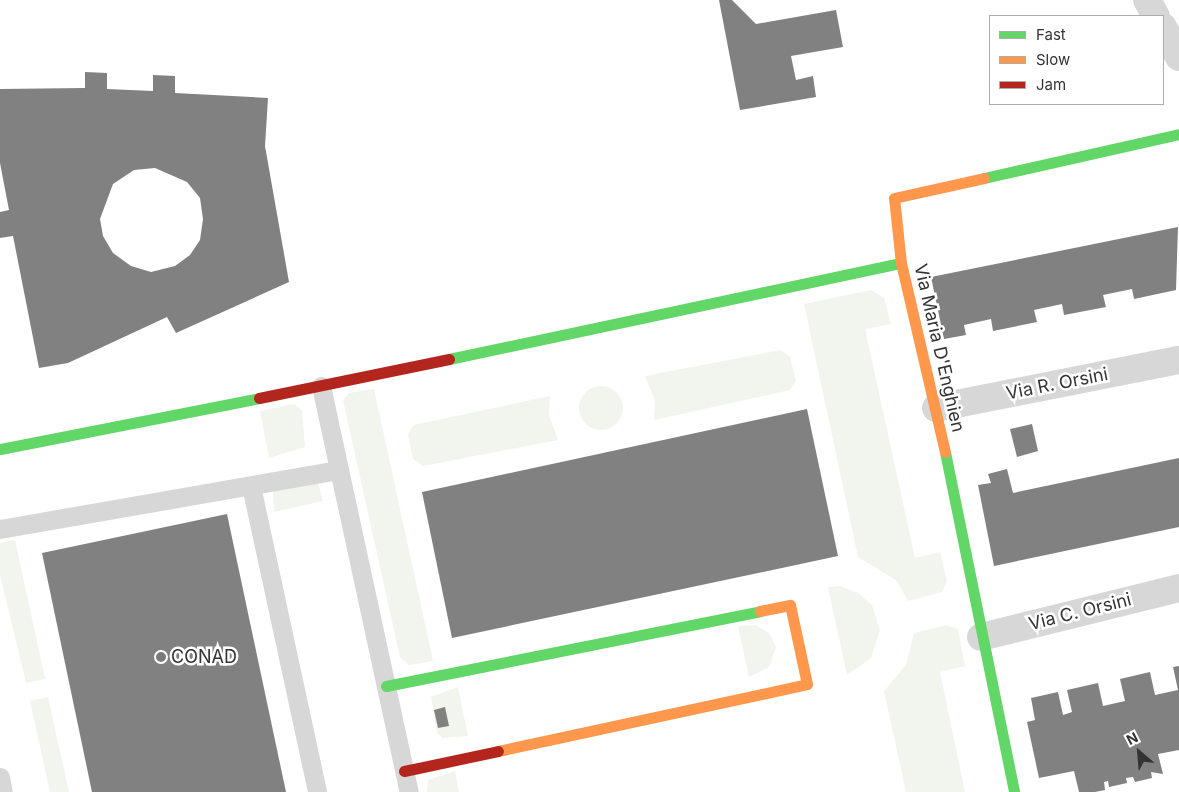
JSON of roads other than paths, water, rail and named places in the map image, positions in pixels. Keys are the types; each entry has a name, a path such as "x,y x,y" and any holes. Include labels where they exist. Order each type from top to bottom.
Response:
{"street":[{"path":"1148,0 1156,15"},
{"path":"1164,30 1179,57"},
{"name":"Via Maria D'Enghien","path":"1014,792 936,408 901,263 894,198 1179,134"},
{"path":"0,449 321,386 901,263"},
{"name":"Via R. Orsini","path":"936,408 1179,360"},
{"name":"Via C. Orsini","path":"981,637 1179,588"},
{"path":"386,686 790,605 807,684 404,771"}],"lane":[{"path":"321,386 408,792"},
{"path":"0,529 339,470"},
{"path":"252,486 317,792"},
{"path":"0,777 3,792"}],"place":[{"name":"CONAD","path":"161,657"}]}
